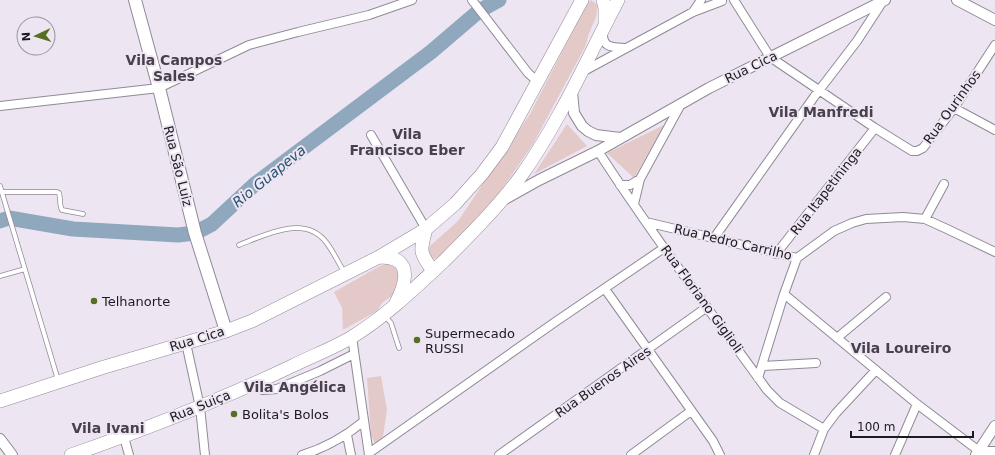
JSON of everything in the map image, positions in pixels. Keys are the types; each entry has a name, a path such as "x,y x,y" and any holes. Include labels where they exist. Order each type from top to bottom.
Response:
{"main road":[{"name":"Rua São Luiz","path":"134,0 159,88 197,241 226,331"},
{"name":"Rua Cica","path":"0,400 226,331 252,321 381,255 426,229 455,204 482,174 502,147 582,0"},
{"path":"603,0 605,8 604,27"},
{"name":"Rua Suiça","path":"71,455 124,437 200,407 252,384 352,337 401,300 482,224 503,200 522,174 572,92 618,0"},
{"path":"426,229 421,249 422,254 433,271"},
{"path":"381,255 398,261 402,267 404,272 404,281 401,300"}],"street":[{"path":"0,106 159,88 250,45 369,15 412,0"},
{"path":"694,12 701,0"},
{"path":"581,72 694,12 721,0 734,0 770,57 875,128"},
{"path":"714,238 819,90 857,41 884,0"},
{"name":"Rua Cica","path":"503,200 539,180 598,151 709,88 884,0"},
{"path":"957,0 995,20"},
{"path":"474,3 528,74 538,82"},
{"path":"604,27 603,37 606,45 611,47 626,48"},
{"name":"Rua Ourinhos","path":"875,128 912,151 917,151 923,148 954,108 995,45"},
{"path":"572,92 574,113 582,126 596,135 620,138"},
{"path":"634,204 640,179 681,104"},
{"path":"954,108 995,130"},
{"name":"Rua Itapetininga","path":"776,254 875,128"},
{"path":"371,135 426,229"},
{"name":"Rua Floriano Giglioli","path":"598,151 620,186 767,390 780,402 824,429"},
{"path":"620,186 630,185 640,179"},
{"path":"925,219 944,184"},
{"name":"Rua Pedro Carrilho","path":"646,222 797,258 834,231 852,223 866,219 914,217 925,219 995,252"},
{"path":"352,337 369,454 558,320 605,290 664,248"},
{"path":"758,378 763,366 784,294 797,258"},
{"path":"605,290 713,441 720,455"},
{"path":"784,294 977,453 995,451"},
{"path":"836,338 886,297"},
{"name":"Rua Buenos Aires","path":"499,455 649,350 707,307"},
{"path":"186,343 200,407 205,455"},
{"path":"252,384 263,390 277,389 320,371 354,354"},
{"path":"763,366 816,363"},
{"path":"814,455 824,429 836,413 876,370"},
{"path":"895,455 916,404"},
{"path":"631,455 691,411"},
{"path":"302,455 347,435 364,421"},
{"path":"977,453 995,426"},
{"path":"347,435 351,455"},
{"path":"124,437 129,455"},
{"path":"0,439 12,455"},
{"path":"713,441 713,455"}],"lane":[{"path":"0,186 58,382"},
{"path":"2,192 57,192 60,196 62,210 83,214"},
{"path":"239,245 283,229 300,228 315,233 326,242 345,274"},
{"path":"0,276 25,269"},
{"path":"384,314 391,323 400,348"}],"shaded area":[{"path":"591,0 597,5 597,13 585,47 533,144 489,208 441,258 433,259 427,254 429,247 458,221 530,114 584,7"},
{"path":"567,124 587,146 534,174"},
{"path":"664,125 634,178 607,153"},
{"path":"387,264 395,266 399,276 393,295 382,303 377,311 343,330 342,308 334,292 380,266"},
{"path":"381,376 387,410 382,443 377,444 374,442 371,435 367,378"}],"waterway":[{"name":"Rio Guapeva","path":"0,221 9,218 73,229 178,235 195,233 212,224 255,184 431,52 479,11 499,0"}],"place":[{"name":"Telhanorte","path":"94,301"},
{"name":"Supermecado RUSSI","path":"417,340"},
{"name":"Bolita's Bolos","path":"234,414"}],"district":[{"name":"Vila Campos Sales","path":"174,68"},
{"name":"Vila Manfredi","path":"821,112"},
{"name":"Vila Francisco Eber","path":"407,142"},
{"name":"Vila Loureiro","path":"901,348"},
{"name":"Vila Angélica","path":"295,387"},
{"name":"Vila Ivani","path":"108,428"}]}
